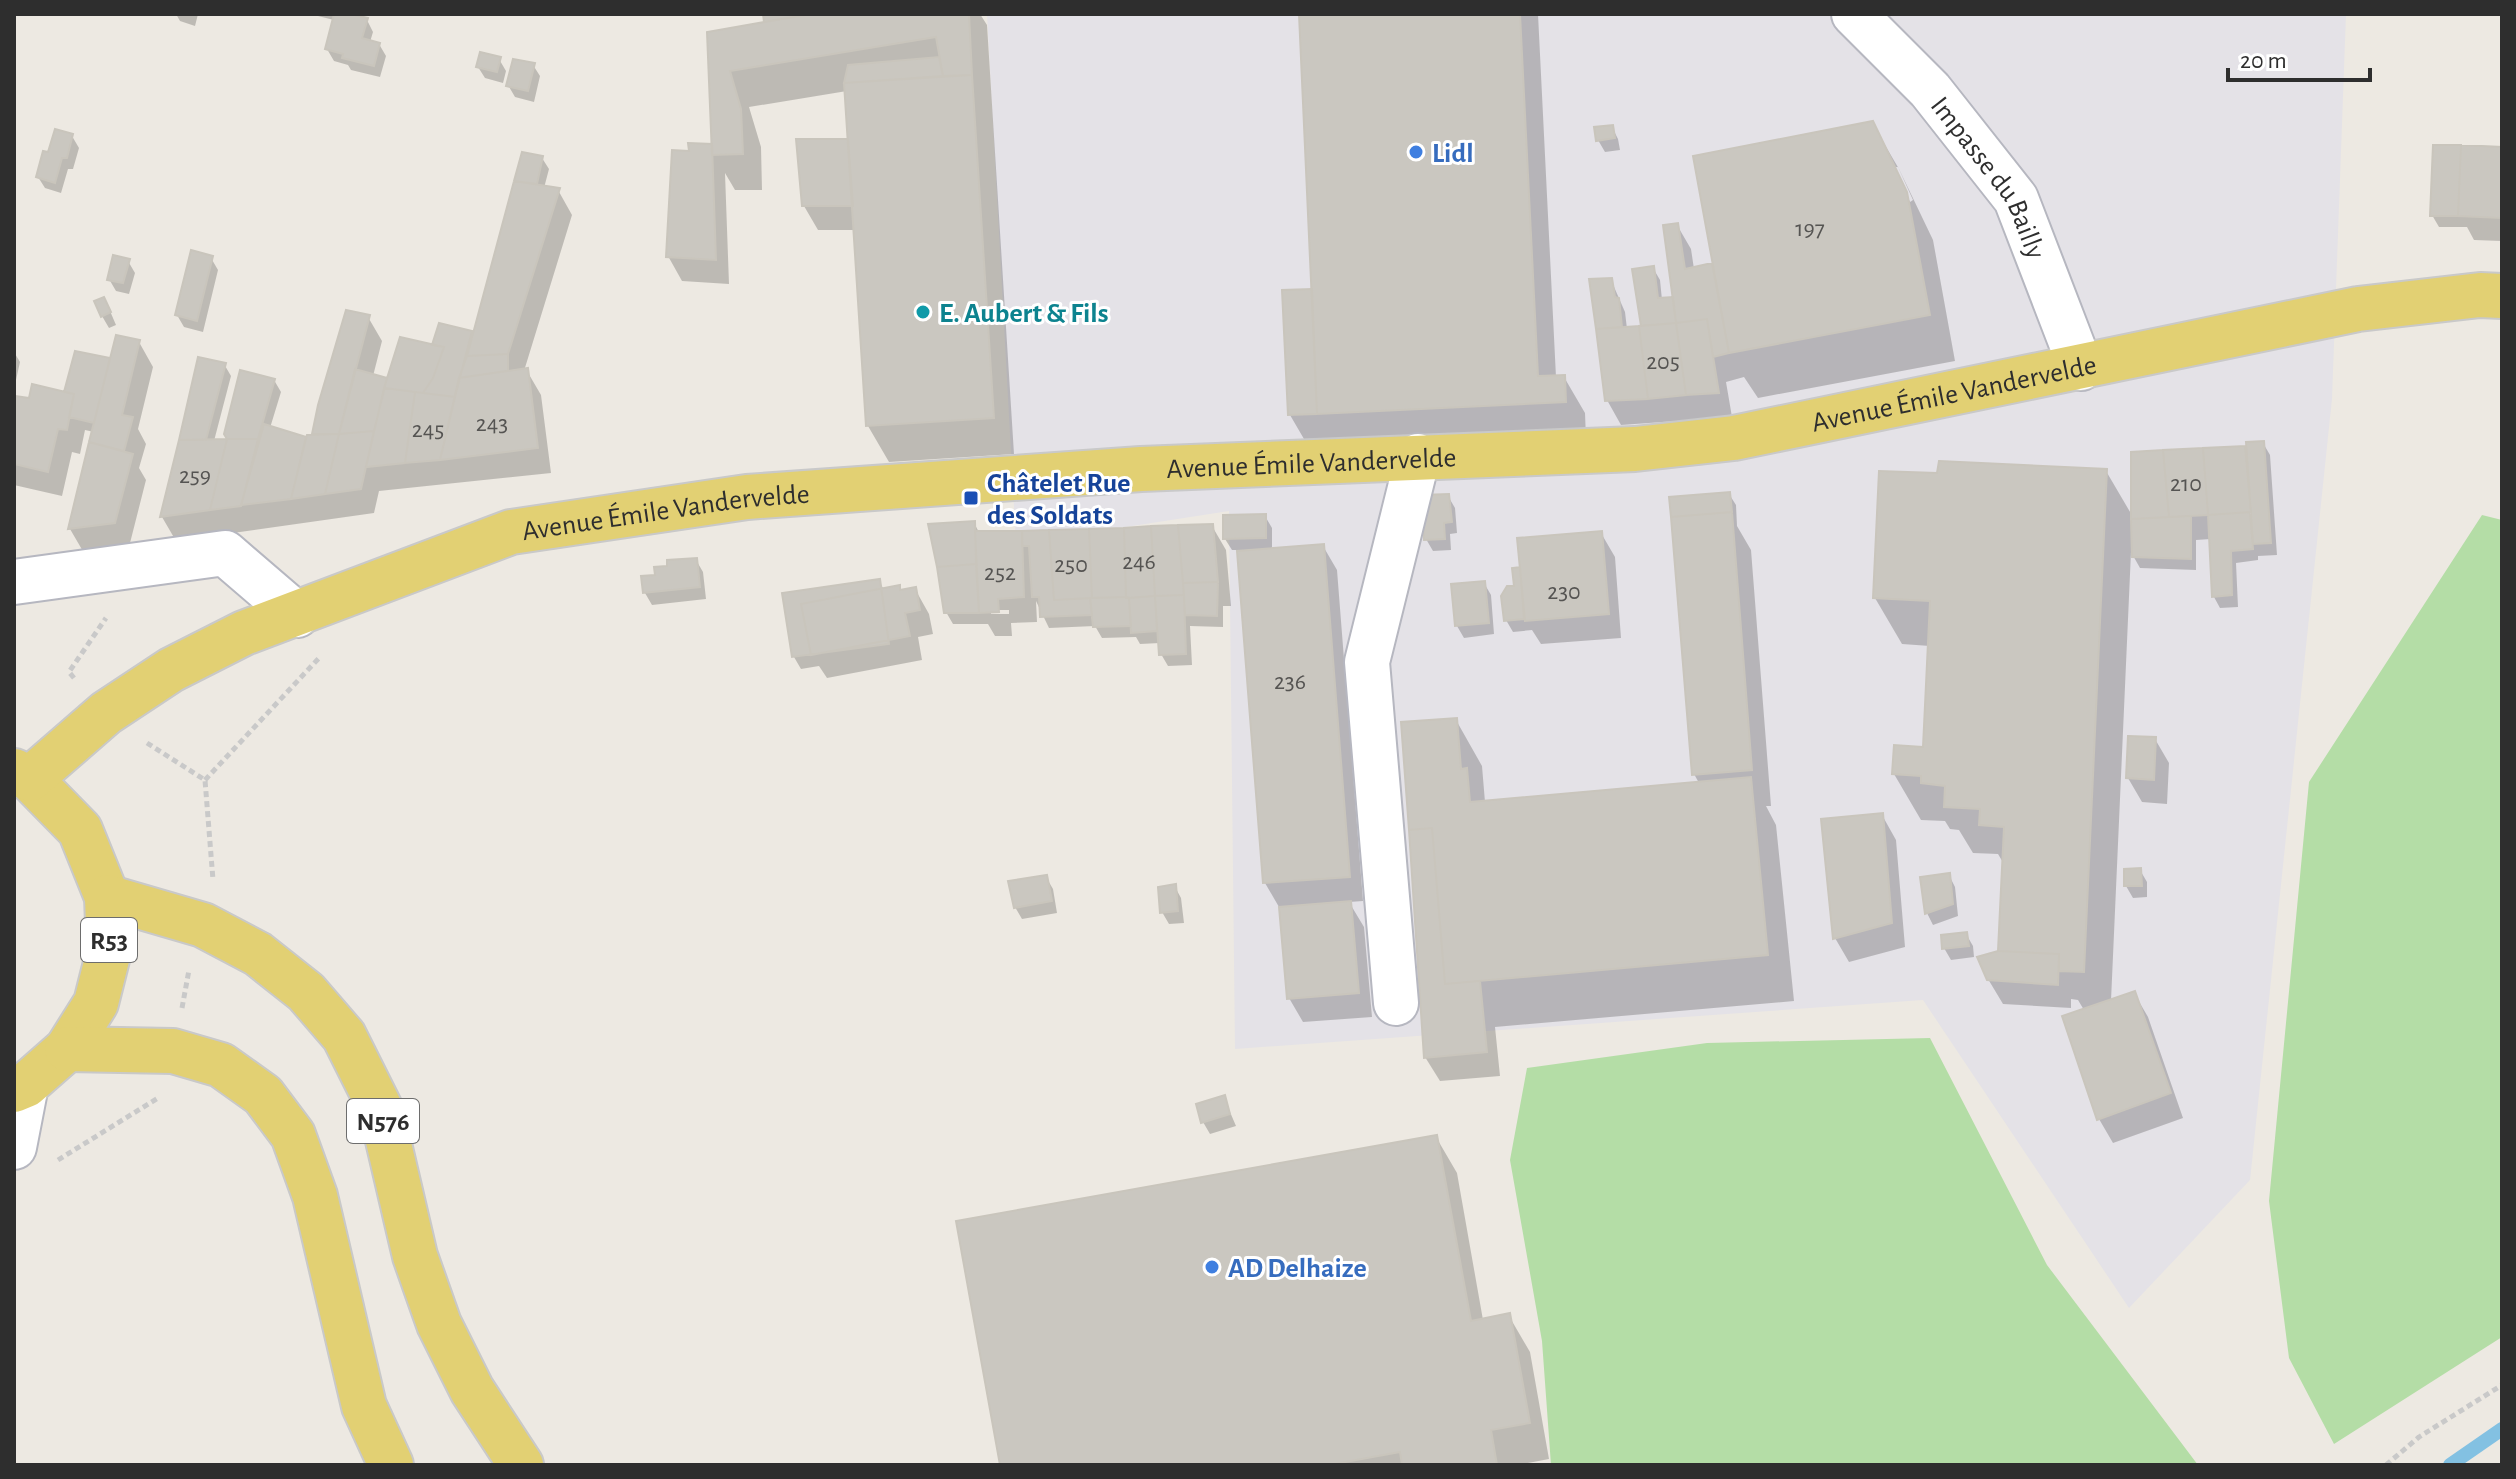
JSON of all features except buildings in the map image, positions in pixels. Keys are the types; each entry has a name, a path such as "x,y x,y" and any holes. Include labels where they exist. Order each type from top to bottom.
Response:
{"main road":[{"name":"Avenue Émile Vandervelde","path":"22,775 171,670 244,633 511,532 733,499 1141,469 1635,449 1734,438 2358,309 2480,295 2502,296"},
{"name":"R53","path":"20,1088 67,1049 96,1003 109,951 107,897 80,830 22,775"},
{"name":"N576","path":"107,897 203,925 258,954 306,992 344,1036 381,1110 415,1256 439,1324 472,1390 521,1465"},
{"path":"67,1049 173,1051 221,1065 263,1095 293,1135 315,1196 364,1406 391,1465"}],"street":[{"name":"Impasse du Bailly","path":"1854,14 1930,90 2016,199 2081,368"},
{"path":"1396,1003 1367,662 1418,456"},
{"path":"14,582 225,553 297,615"},
{"path":"14,1147 20,1088"}],"path":[{"path":"2386,1465 2419,1437 2502,1385"}],"shaded area":[{"path":"987,14 2346,14 2332,399 2250,1180 2129,1308 1923,1000 1235,1049 1229,511 1016,544"}],"green space":[{"path":"2482,515 2502,520 2502,1337 2334,1444 2289,1358 2269,1201 2309,782"},
{"path":"1930,1038 2047,1265 2198,1465 1551,1465 1542,1341 1510,1160 1527,1068 1707,1043"}],"waterway":[{"path":"2450,1465 2502,1429"}],"place":[{"name":"Lidl","path":"1416,152"},
{"name":"E. Aubert & Fils","path":"923,312"},
{"name":"Châtelet Rue des Soldats","path":"971,498"},
{"name":"AD Delhaize","path":"1212,1267"}]}
